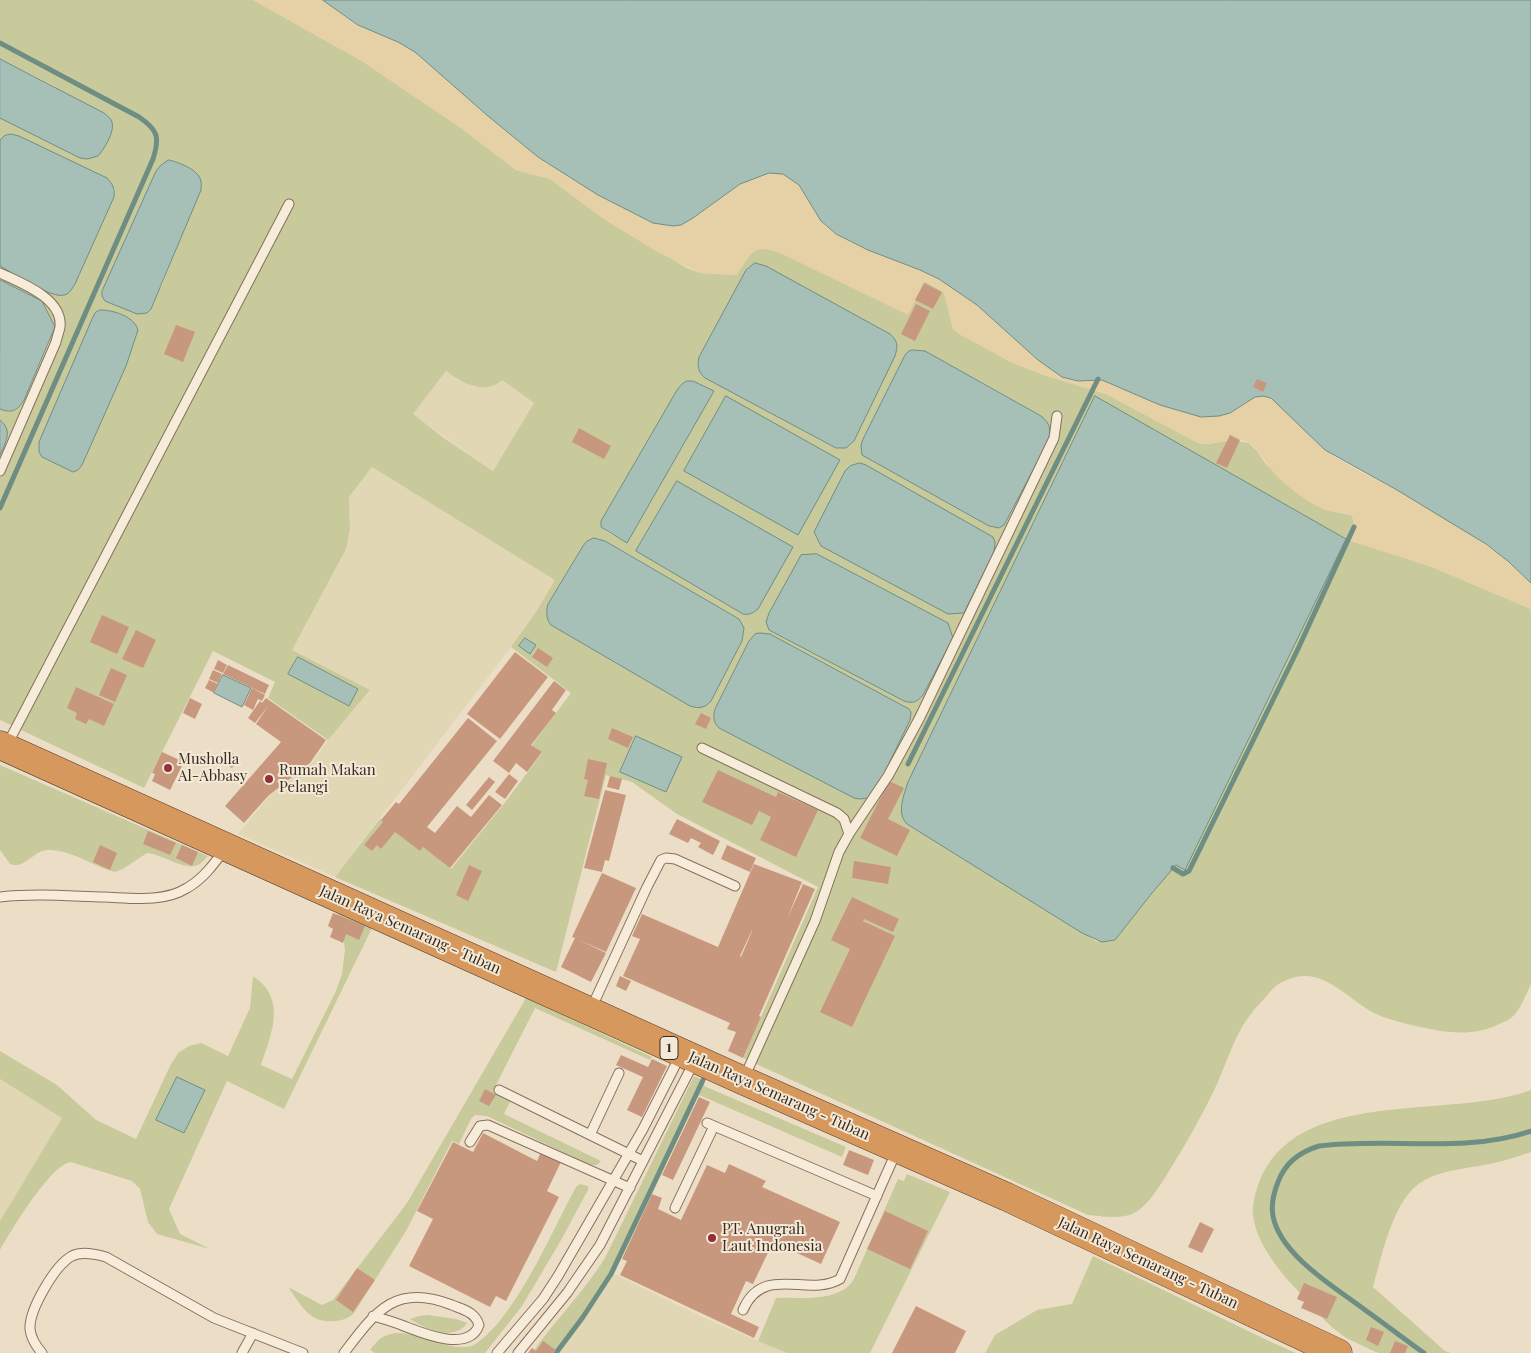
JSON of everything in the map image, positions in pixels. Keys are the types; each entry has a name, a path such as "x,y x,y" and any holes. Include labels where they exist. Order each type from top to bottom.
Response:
{"highway":[{"name":"Jalan Raya Semarang - Tuban","path":"3,747 688,1056 1007,1197 1338,1353"}],"lane":[{"path":"3,747 289,204"},
{"path":"0,272 42,294 51,302 60,320 56,342 0,471"},
{"path":"742,1080 815,921 839,852 888,776 919,719 1054,438 1058,416"},
{"path":"702,748 837,813 844,819 849,834"},
{"path":"0,897 20,895 144,898 172,895 198,881 226,847"},
{"path":"590,1012 661,860 666,858 675,859 735,886"},
{"path":"497,1353 543,1299 553,1284 628,1154 688,1056"},
{"path":"518,1353 567,1294 600,1245 643,1161 688,1056"},
{"path":"590,1135 619,1073"},
{"path":"498,1090 643,1161"},
{"path":"470,1142 480,1126 488,1124 630,1188"},
{"path":"675,1208 710,1124 877,1196"},
{"path":"744,1310 749,1298 766,1286 830,1283 840,1279 898,1148"},
{"path":"42,1353 34,1343 31,1334 32,1315 56,1270 63,1262 79,1254 96,1254 106,1258 214,1318 302,1353"},
{"path":"344,1353 373,1316 390,1303 404,1298 417,1297 444,1302 470,1312 474,1315 478,1325 474,1334 469,1337 454,1340 441,1339 373,1316"},
{"path":"242,1353 253,1333"}],"shaded area":[{"path":"446,371 456,379 474,387 491,387 501,380 534,403 493,471 412,414"},
{"path":"372,467 556,580 525,629 335,877 238,834 268,797 312,763 328,740 370,690 292,650 346,549 350,529 349,497"},
{"path":"0,1079 62,1118 0,1221"},
{"path":"614,1274 709,1320 787,1353 559,1353"}],"green space":[{"path":"0,0 253,0 362,61 461,128 516,170 550,179 607,221 687,268 700,273 736,275 754,252 765,249 782,254 925,281 944,293 953,329 961,335 1011,362 1041,374 1106,394 1198,443 1208,444 1232,440 1249,443 1266,464 1299,494 1325,510 1351,515 1354,521 1354,528 1351,540 1432,567 1531,609 1531,984 1520,1007 1510,1019 1488,1029 1465,1032 1442,1031 1407,1024 1378,1015 1362,1006 1340,989 1317,978 1305,976 1291,978 1273,988 1247,1019 1200,1117 1176,1160 1150,1198 1136,1212 1125,1216 1088,1215 743,1058 818,887 677,814 632,782 606,775 556,972 335,877 380,819 419,842 451,869 542,753 532,745 571,693 511,647 536,612 555,580 372,467 349,497 350,529 346,549 292,650 370,690 328,740 268,698 275,682 213,651 144,788 0,720 0,455 7,440 3,422 0,420 0,409 11,411 17,409 22,403 50,342 42,301 0,280 0,266 50,293 64,295 75,284 114,197 115,189 4,136 0,140 0,118 80,158 98,156 111,133 54,86 0,59","holes":["175,161 197,174 202,184 161,288 102,291 156,171 161,165","749,266 897,349 854,441 848,446 841,448 836,448 705,378 699,371 699,357","100,311 122,315 136,325 138,330 126,366 82,465 78,470","909,351 925,351 1041,416 995,528 862,455 861,445 905,355","446,371 459,380 473,386 488,387 502,380 534,403 493,471 444,438 413,414","687,381 693,381 714,391 627,543 605,531 601,521 677,390","1095,397 1346,539 1185,869 1176,865 1115,940 1096,941 907,824 925,747","605,541 739,619 743,627 743,638 711,701 695,708 551,625 548,604 586,542","637,551 750,614 743,614","817,554 948,623 953,638 923,695 917,701 910,702 904,701 769,630 766,622 769,613","765,633 909,709 859,799 719,728 714,719 715,709 749,641 752,637","298,657 358,689 349,706 289,674","636,737 642,782 620,772"]},
{"path":"0,765 208,856 199,865 190,866 147,853 123,869 115,872 74,855 48,850 38,853 20,864 10,864 0,850"},
{"path":"337,913 372,928 284,1109 227,1081 169,1209 180,1234 210,1249 157,1234 148,1222 140,1189 132,1181 71,1162 62,1166 42,1186 0,1250 0,1221 62,1118 0,1079 0,1051 57,1085 96,1120 136,1139 178,1053 189,1046 201,1043 228,1056 250,1008 253,976 264,985 270,995 274,1017 261,1065 292,1079 335,993 342,974 345,950 342,928"},
{"path":"526,998 652,1057 650,1060 535,1008 493,1091 511,1100 504,1114 601,1161 597,1165 590,1165 487,1116 475,1115 471,1119 459,1144 452,1141 406,1231 354,1313 336,1321 319,1320 313,1317 302,1307 288,1287 322,1305 333,1300 407,1203"},
{"path":"694,1076 705,1081 704,1086 846,1147 842,1157 699,1095 614,1274 559,1353 532,1353 588,1283 605,1258"},
{"path":"1531,1090 1531,1152 1495,1163 1447,1172 1423,1181 1404,1200 1396,1214 1385,1244 1373,1287 1445,1351 1451,1353 1379,1353 1347,1338 1318,1314 1269,1255 1258,1235 1253,1215 1253,1204 1258,1185 1277,1153 1305,1132 1339,1119 1378,1111 1498,1099"},
{"path":"907,1174 950,1192 870,1353 787,1353 758,1341 776,1298 819,1297 839,1292 848,1287 854,1279 898,1179 904,1181"},
{"path":"580,1184 588,1186 588,1190 560,1242 522,1306 485,1353 375,1353 370,1350 381,1338 391,1334 413,1335 460,1347 472,1346 487,1335 517,1297 544,1250 576,1187"},
{"path":"1093,1256 1296,1353 985,1353 995,1335 1037,1310 1072,1304"},
{"path":"428,1315 456,1319 467,1323 455,1332 447,1333 423,1327 410,1319"}],"sand":[{"path":"253,0 323,0 358,25 398,42 415,52 538,157 598,195 653,223 693,218 740,184 769,173 783,174 799,185 824,225 835,234 868,250 939,279 977,305 1038,360 1062,377 1078,381 1102,380 1160,405 1201,417 1230,413 1255,397 1271,398 1288,411 1319,444 1335,457 1432,510 1500,556 1531,583 1531,609 1432,567 1350,541 1354,528 1354,521 1351,515 1329,511 1304,499 1278,478 1256,449 1248,442 1230,440 1204,444 1198,443 1106,394 1041,374 1011,362 961,335 953,329 944,293 926,281 908,315 782,254 765,249 754,252 737,275 700,273 659,253 607,221 550,179 516,170 461,128 362,61"}],"water":[{"path":"323,0 1531,0 1531,583 1486,544 1397,490 1325,450 1271,398 1255,397 1230,413 1201,417 1160,405 1102,380 1078,381 1062,377 1038,360 977,305 939,279 868,250 836,234 821,221 799,185 783,174 769,173 740,184 681,225 673,226 653,223 598,195 538,157 415,52 398,42 358,25"},
{"path":"0,59 109,117 113,126 112,131 106,145 98,156 87,159 80,158 0,118"},
{"path":"11,134 19,136 107,178 113,187 114,197 75,284 71,291 64,295 50,293 41,289 0,266 0,140 4,136"},
{"path":"169,160 182,164 195,172 201,180 201,190 151,309 147,313 137,314 105,301 102,291 156,171"},
{"path":"755,263 766,266 890,334 896,341 895,356 854,441 846,448 836,448 705,378 699,371 699,357 746,270"},
{"path":"0,280 42,301 55,327 24,400 17,409 11,411 0,409"},
{"path":"100,310 111,311 128,318 136,325 138,330 126,366 82,465 73,472 42,457 39,452 39,442 92,319 95,313"},
{"path":"913,350 925,351 1041,416 1048,425 1050,431 1048,442 1004,525 999,528 989,526 862,455 861,445 863,439 905,355"},
{"path":"687,381 693,381 714,391 627,543 601,527 601,521 677,390"},
{"path":"726,396 840,460 798,535 684,471"},
{"path":"1095,396 1346,539 1185,870 1176,865 1115,940 1102,942 1082,933 907,824 901,809 908,782"},
{"path":"0,420 6,428 7,436 0,455"},
{"path":"860,463 993,537 995,542 994,552 964,613 948,614 821,546 814,532 845,471 850,466"},
{"path":"677,481 793,547 758,609 753,613 743,614 636,551"},
{"path":"594,538 605,541 739,619 744,628 742,641 711,701 706,705 699,708 690,706 549,623 547,615 548,604 583,546"},
{"path":"817,554 948,623 953,638 923,695 917,701 904,701 769,630 766,622 769,613 801,555"},
{"path":"755,634 770,634 909,709 911,712 910,720 882,778 869,798 854,798 719,728 716,724 714,717 715,709 749,641"},
{"path":"525,638 536,645 530,654 519,646"},
{"path":"298,657 358,689 349,706 288,674"},
{"path":"223,675 251,688 242,707 214,693"},
{"path":"636,736 682,757 666,792 620,772"},
{"path":"177,1077 205,1090 184,1133 156,1120"}],"building":[{"path":"924,283 942,292 933,309 915,300"},
{"path":"916,304 930,311 915,341 901,334"},
{"path":"176,325 195,332 183,362 164,354"},
{"path":"1257,379 1267,383 1263,392 1253,387"},
{"path":"579,428 611,446 604,459 572,442"},
{"path":"1230,435 1240,440 1227,468 1216,463"},
{"path":"102,615 129,627 117,654 90,642"},
{"path":"136,630 156,640 143,668 122,659"},
{"path":"538,648 553,658 547,667 532,657"},
{"path":"515,652 548,677 500,739 467,714"},
{"path":"218,660 227,665 223,673 214,669"},
{"path":"228,665 269,685 265,694 223,674"},
{"path":"111,668 127,675 115,702 99,695"},
{"path":"213,670 222,674 218,683 209,679"},
{"path":"209,680 218,684 214,693 205,688"},
{"path":"554,681 566,690 552,710 556,713 531,745 542,752 527,772 516,763 509,773 493,761"},
{"path":"76,687 114,704 104,726 89,719 86,724 75,719 77,713 67,708"},
{"path":"252,688 265,695 262,701 258,699 253,710 244,705"},
{"path":"190,698 202,704 195,719 183,713"},
{"path":"266,698 326,740 310,763 268,796 244,823 225,806 281,742 256,724 268,706 255,723 248,718 260,701 262,703"},
{"path":"701,713 711,718 706,729 695,724"},
{"path":"468,718 497,741 427,827 435,833 457,806 471,817 489,795 502,805 450,868 423,847 420,851 395,832 381,849 377,845 372,851 364,845 383,822 381,820 396,802 399,804"},
{"path":"612,728 633,737 628,748 608,739"},
{"path":"229,751 239,758 232,768 222,761"},
{"name":"Musholla Al-Abbasy","path":"162,752 184,762 170,790 152,781 155,774 152,773"},
{"path":"588,759 607,763 599,799 584,796 588,780 584,779"},
{"path":"718,770 776,797 778,792 818,810 796,857 760,840 771,817 759,811 752,825 702,802"},
{"path":"509,774 518,781 505,799 495,792"},
{"path":"610,776 622,779 619,790 607,787"},
{"path":"489,777 495,782 472,810 466,805"},
{"path":"889,781 904,788 888,819 910,830 897,856 860,838"},
{"path":"605,790 626,795 609,861 605,860 602,872 584,868"},
{"path":"677,819 720,841 713,855 698,847 701,843 691,838 688,843 669,834"},
{"path":"148,831 176,843 170,855 143,844"},
{"path":"100,845 117,853 110,870 93,862"},
{"path":"182,845 198,852 192,866 176,858"},
{"path":"727,845 756,858 750,872 721,859"},
{"path":"854,861 891,867 888,884 852,878"},
{"path":"754,864 802,882 787,919 803,884 815,889 759,1016 761,1017 743,1058 728,1051 736,1032 727,1029 730,1023 623,976 640,939 632,936 642,914 718,947","holes":["752,931 741,957 740,956"]},
{"path":"469,865 482,871 468,901 456,895"},
{"path":"602,873 636,888 606,952 577,939 606,953 591,982 561,967 575,938 572,937"},
{"path":"852,897 899,919 893,932 864,919 863,921 895,936 852,1027 820,1012 850,949 831,940"},
{"path":"333,913 365,926 359,940 346,934 343,943 330,937 333,929 328,926"},
{"path":"620,976 631,981 626,991 616,986"},
{"path":"621,1055 648,1067 652,1059 667,1066 642,1117 627,1110 643,1077 616,1065"},
{"path":"485,1089 496,1095 489,1106 479,1101"},
{"path":"699,1097 710,1102 673,1180 662,1175"},
{"path":"483,1133 537,1161 541,1152 561,1162 547,1191 559,1197 506,1301 496,1296 490,1307 409,1266 433,1219 417,1211 453,1142 473,1152"},
{"path":"849,1150 874,1160 868,1175 843,1165"},
{"name":"PT. Anugrah Laut Indonesia","path":"729,1164 766,1181 762,1187 840,1222 821,1264 773,1242 753,1284 746,1281 731,1314 759,1327 754,1338 620,1275 627,1261 622,1259 652,1194 662,1198 658,1209 681,1220 707,1165 725,1173"},
{"path":"885,1211 928,1231 910,1269 867,1249"},
{"path":"1200,1222 1214,1229 1202,1253 1188,1247"},
{"path":"357,1268 375,1280 353,1312 336,1300"},
{"path":"1304,1283 1337,1297 1327,1319 1301,1308 1304,1302 1297,1299"},
{"path":"916,1306 966,1331 955,1353 892,1353"},
{"path":"1371,1327 1384,1332 1378,1346 1366,1340"},
{"path":"543,1341 556,1350 554,1353 528,1353 532,1348 536,1351"},
{"path":"1395,1341 1408,1346 1405,1353 1390,1353"}],"waterway":[{"path":"0,43 139,117 154,130 157,139 153,159 0,508"},
{"path":"908,764 1098,379"},
{"path":"1173,868 1183,874 1189,871 1297,651 1354,527"},
{"path":"556,1353 583,1317 611,1274 703,1080"},
{"path":"1424,1353 1325,1281 1286,1244 1278,1230 1272,1212 1274,1194 1281,1175 1299,1155 1319,1146 1372,1143 1426,1144 1479,1142 1531,1131"}],"place":[{"name":"Musholla Al-Abbasy","path":"168,768"},
{"name":"Rumah Makan Pelangi","path":"269,779"},
{"name":"PT. Anugrah Laut Indonesia","path":"712,1238"}]}
